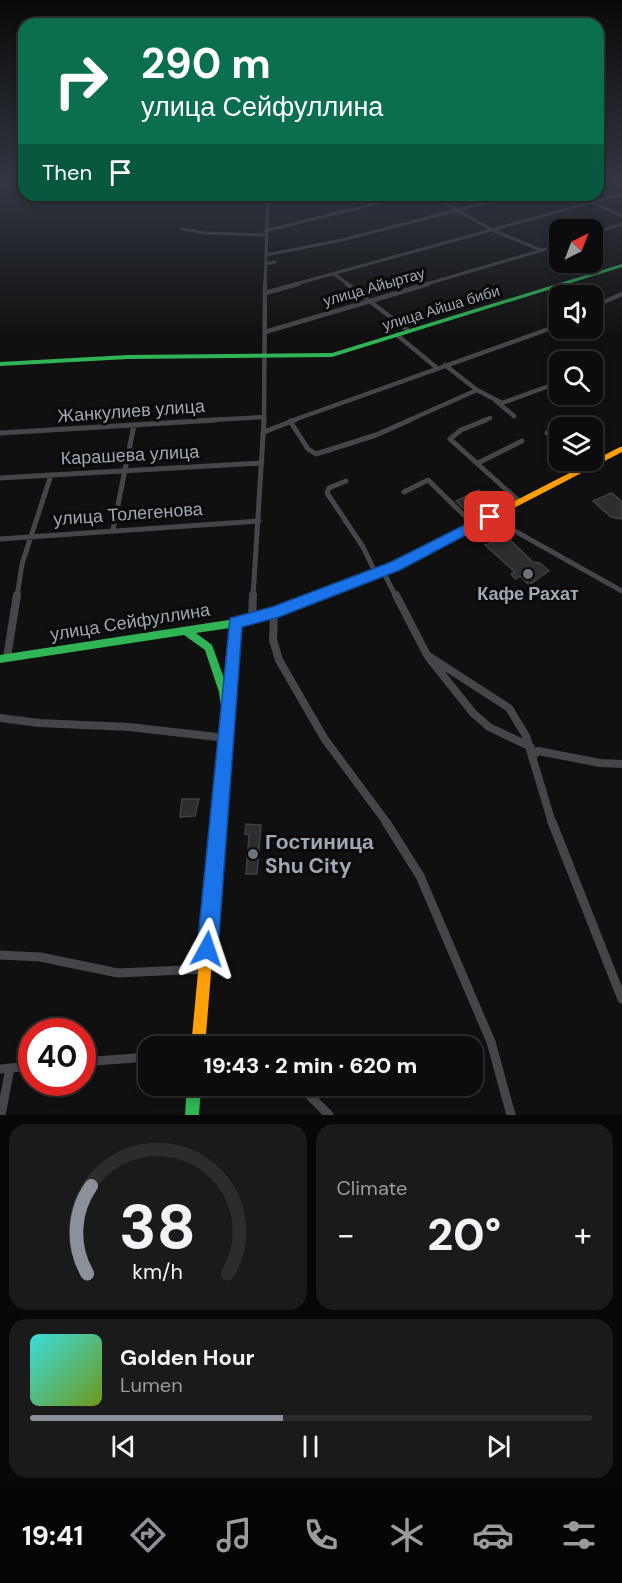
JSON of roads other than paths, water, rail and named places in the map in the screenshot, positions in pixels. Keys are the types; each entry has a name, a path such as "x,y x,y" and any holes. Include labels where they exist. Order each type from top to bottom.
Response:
{"street":[{"path":"199,232 269,232"},
{"path":"266,255 373,232"},
{"path":"265,293 485,232"},
{"path":"497,232 542,250"},
{"path":"252,618 264,432 265,233"},
{"name":"улица Айыртау","path":"265,332 549,248"},
{"path":"266,264 275,262"},
{"name":"улица Айша биби","path":"0,364 128,357 332,355 622,266"},
{"path":"334,274 409,331"},
{"path":"603,302 622,294"},
{"path":"264,432 549,329"},
{"path":"397,335 437,368"},
{"path":"445,365 514,416"},
{"path":"495,401 506,402 549,385"},
{"path":"290,421 308,449 313,454 321,454 376,435 477,390"},
{"name":"Жанкулиев улица","path":"0,433 263,417"},
{"path":"490,418 461,430 450,439 520,502"},
{"path":"113,530 134,425"},
{"path":"478,463 522,441"},
{"name":"улица Сейфуллина","path":"603,456 622,449"},
{"name":"Карашева улица","path":"0,478 262,463"},
{"name":"улица Сейфуллина","path":"3,658 235,623 274,612 379,572 520,502 572,471"},
{"path":"3,658 22,564 51,475"},
{"path":"404,492 428,480 474,525"},
{"path":"346,481 329,488 327,494 379,572 427,655 473,713 489,727 532,752 538,751 600,763 622,764"},
{"path":"490,517 621,589"},
{"name":"улица Толегенова","path":"0,539 259,521"},
{"path":"274,612 273,640 279,660 324,738 399,840 420,876 491,1042 512,1115"},
{"path":"199,1036 227,738 235,623"},
{"path":"185,630 209,648 224,693 228,720"},
{"path":"427,655 509,708 532,752 550,817 622,999"},
{"path":"0,718 39,723 129,727 227,738"},
{"path":"0,955 32,956 109,973 163,973 205,969"},
{"path":"96,1061 138,1058"},
{"path":"1,1115 5,1068"},
{"path":"192,1115 193,1096"},
{"path":"310,1096 329,1115"}],"place":[{"name":"Кафе Рахат","path":"528,574"},
{"name":"Гостиница Shu City","path":"253,854"}]}
